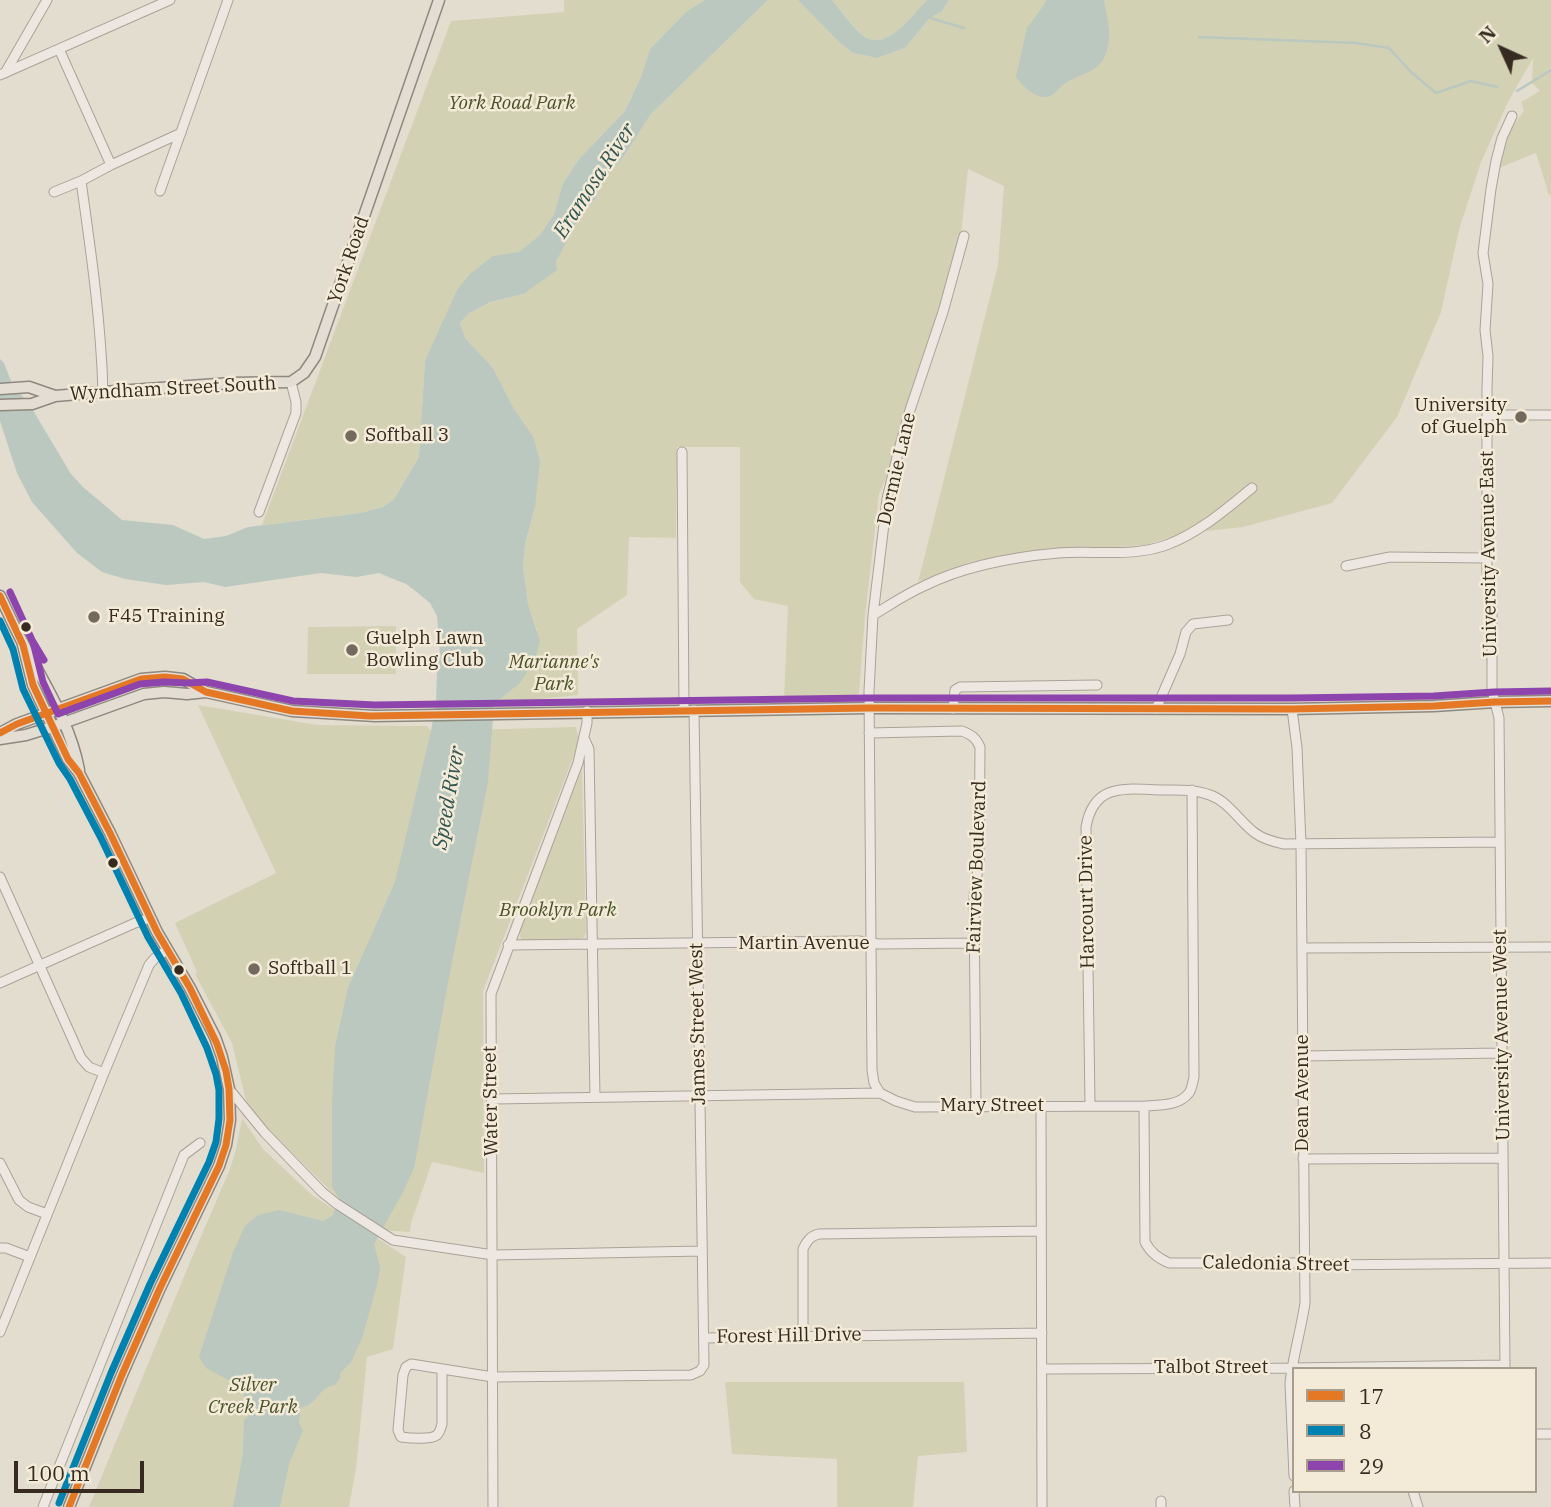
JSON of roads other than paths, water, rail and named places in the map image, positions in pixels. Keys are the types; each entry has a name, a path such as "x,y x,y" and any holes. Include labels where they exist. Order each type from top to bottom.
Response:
{"main road":[{"name":"York Road","path":"292,382 304,373 315,357 439,0"},
{"name":"Wyndham Street South","path":"0,405 32,404 55,396 103,392 232,383 292,382"},
{"name":"Wyndham Street South","path":"0,388 29,387 55,396"},
{"path":"0,596 58,709 58,725 68,759 79,773 150,918 190,988 217,1044 229,1088 230,1121 219,1166 160,1288 69,1507"},
{"path":"23,645 33,685 47,713 58,725"},
{"path":"0,733 17,724 141,679 165,677 183,679 206,692 292,711 370,716 869,708 1292,709 1551,701"},
{"path":"0,739 26,735 58,725 144,694 206,692"}],"street":[{"path":"3,74 47,0"},
{"path":"3,74 170,0"},
{"path":"160,191 228,0"},
{"path":"59,49 111,165"},
{"name":"University Avenue East","path":"1495,702 1492,690 1492,593 1487,572 1489,356 1485,330 1488,284 1483,253 1496,161 1512,116"},
{"path":"54,192 181,133"},
{"path":"81,181 97,289 103,392"},
{"name":"Dormie Lane","path":"880,1093 874,1083 872,1070 869,708 873,615 887,499 898,453 964,236"},
{"path":"259,512 296,413 292,382"},
{"path":"1487,415 1551,415"},
{"name":"James Street West","path":"682,452 697,942 705,1338"},
{"path":"873,615 926,585 980,565 1058,553 1139,551 1167,545 1210,522 1252,488"},
{"path":"1346,566 1390,557 1488,558"},
{"path":"1156,709 1180,654 1186,632 1194,624 1228,620"},
{"path":"953,709 955,690 960,687 1097,685"},
{"name":"University Avenue West","path":"1495,702 1499,712 1505,1367"},
{"name":"Dean Avenue","path":"1292,709 1297,748 1301,844 1305,1303 1292,1367"},
{"name":"Water Street","path":"493,1507 491,994 578,763 587,712"},
{"name":"Fairview Boulevard","path":"869,733 962,731 972,735 980,747 979,860 974,897 976,1105"},
{"path":"583,738 589,749 595,1097"},
{"name":"Harcourt Drive","path":"1090,1105 1086,827 1089,812 1106,793 1121,789 1192,790 1211,795 1229,807 1257,835 1284,844 1500,842"},
{"name":"Mary Street","path":"492,1098 880,1093 915,1107 1144,1106 1168,1105 1180,1100 1189,1093 1194,1077 1192,790"},
{"path":"0,877 81,1058 89,1067 104,1073"},
{"path":"0,983 150,918"},
{"name":"Martin Avenue","path":"508,945 859,941 974,943"},
{"path":"1302,948 1551,947"},
{"path":"0,1332 149,965 167,950"},
{"path":"1303,1056 1502,1053"},
{"path":"229,1088 265,1133 307,1178 337,1204 389,1239 493,1255 702,1251"},
{"path":"1041,1106 1042,1507"},
{"name":"Caledonia Street","path":"1144,1106 1145,1242 1149,1251 1169,1263 1551,1263"},
{"path":"43,1507 183,1157 200,1143"},
{"path":"1303,1159 1503,1158"},
{"path":"0,1163 19,1200 28,1207 47,1214"},
{"path":"803,1336 803,1249 813,1236 1041,1231"},
{"path":"0,1248 30,1257"},
{"name":"Forest Hill Drive","path":"442,1369 440,1432 430,1437 401,1437 398,1430 403,1375 406,1367 411,1364 493,1377 691,1375 700,1371 704,1365 705,1338 1042,1334"},
{"name":"Dean Avenue","path":"1292,1368 1292,1430"},
{"name":"Talbot Street","path":"1042,1369 1292,1368"}],"water":[{"path":"705,0 768,0 651,114 622,159 599,182 596,199 582,212 556,262 557,270 523,294 491,302 469,313 460,323 465,338 493,368 514,409 533,436 540,461 535,507 525,544 523,567 528,604 540,641 534,662 519,684 494,704 488,782 414,1168 374,1244 380,1267 362,1338 351,1362 340,1373 335,1385 329,1386 311,1403 301,1407 299,1423 303,1430 289,1464 280,1507 233,1507 243,1454 244,1420 249,1415 250,1404 236,1384 206,1368 199,1357 233,1252 245,1226 258,1215 279,1210 323,1221 332,1216 340,1200 332,1186 335,1047 348,988 395,882 431,731 440,656 437,616 430,603 406,584 379,573 356,577 321,573 225,587 204,582 166,585 125,579 102,572 77,553 32,502 17,473 0,421 0,359 11,381 34,412 71,474 122,520 173,525 204,539 226,536 248,527 361,513 383,507 394,499 419,457 425,361 457,290 470,274 493,256 519,252 540,235 554,214 563,183 579,159 625,111 641,77 650,49 687,11"},
{"path":"798,0 832,0 857,30 874,40 882,39 899,29 927,0 949,0 942,11 930,18 905,48 877,58 853,53"},
{"path":"1046,0 1104,0 1109,43 1101,63 1064,84 1054,94 1042,97 1025,88 1016,77 1027,28"}],"waterway":[{"path":"927,17 964,28"},
{"path":"1199,37 1356,43 1389,48 1411,72 1436,93 1471,81 1497,87"},
{"path":"1517,91 1551,70"}],"place":[{"name":"University of Guelph","path":"1521,417"},
{"name":"Softball 3","path":"351,436"},
{"name":"F45 Training","path":"94,617"},
{"name":"Guelph Lawn Bowling Club","path":"352,650"},
{"name":"Softball 1","path":"254,969"}],"park label":[{"name":"York Road Park","path":"512,104"},
{"name":"Marianne's Park","path":"554,674"},
{"name":"Brooklyn Park","path":"558,911"},
{"name":"Silver Creek Park","path":"253,1397"}],"water label":[{"name":"Eramosa River","path":"595,181"},
{"name":"Speed River","path":"449,798"}]}
